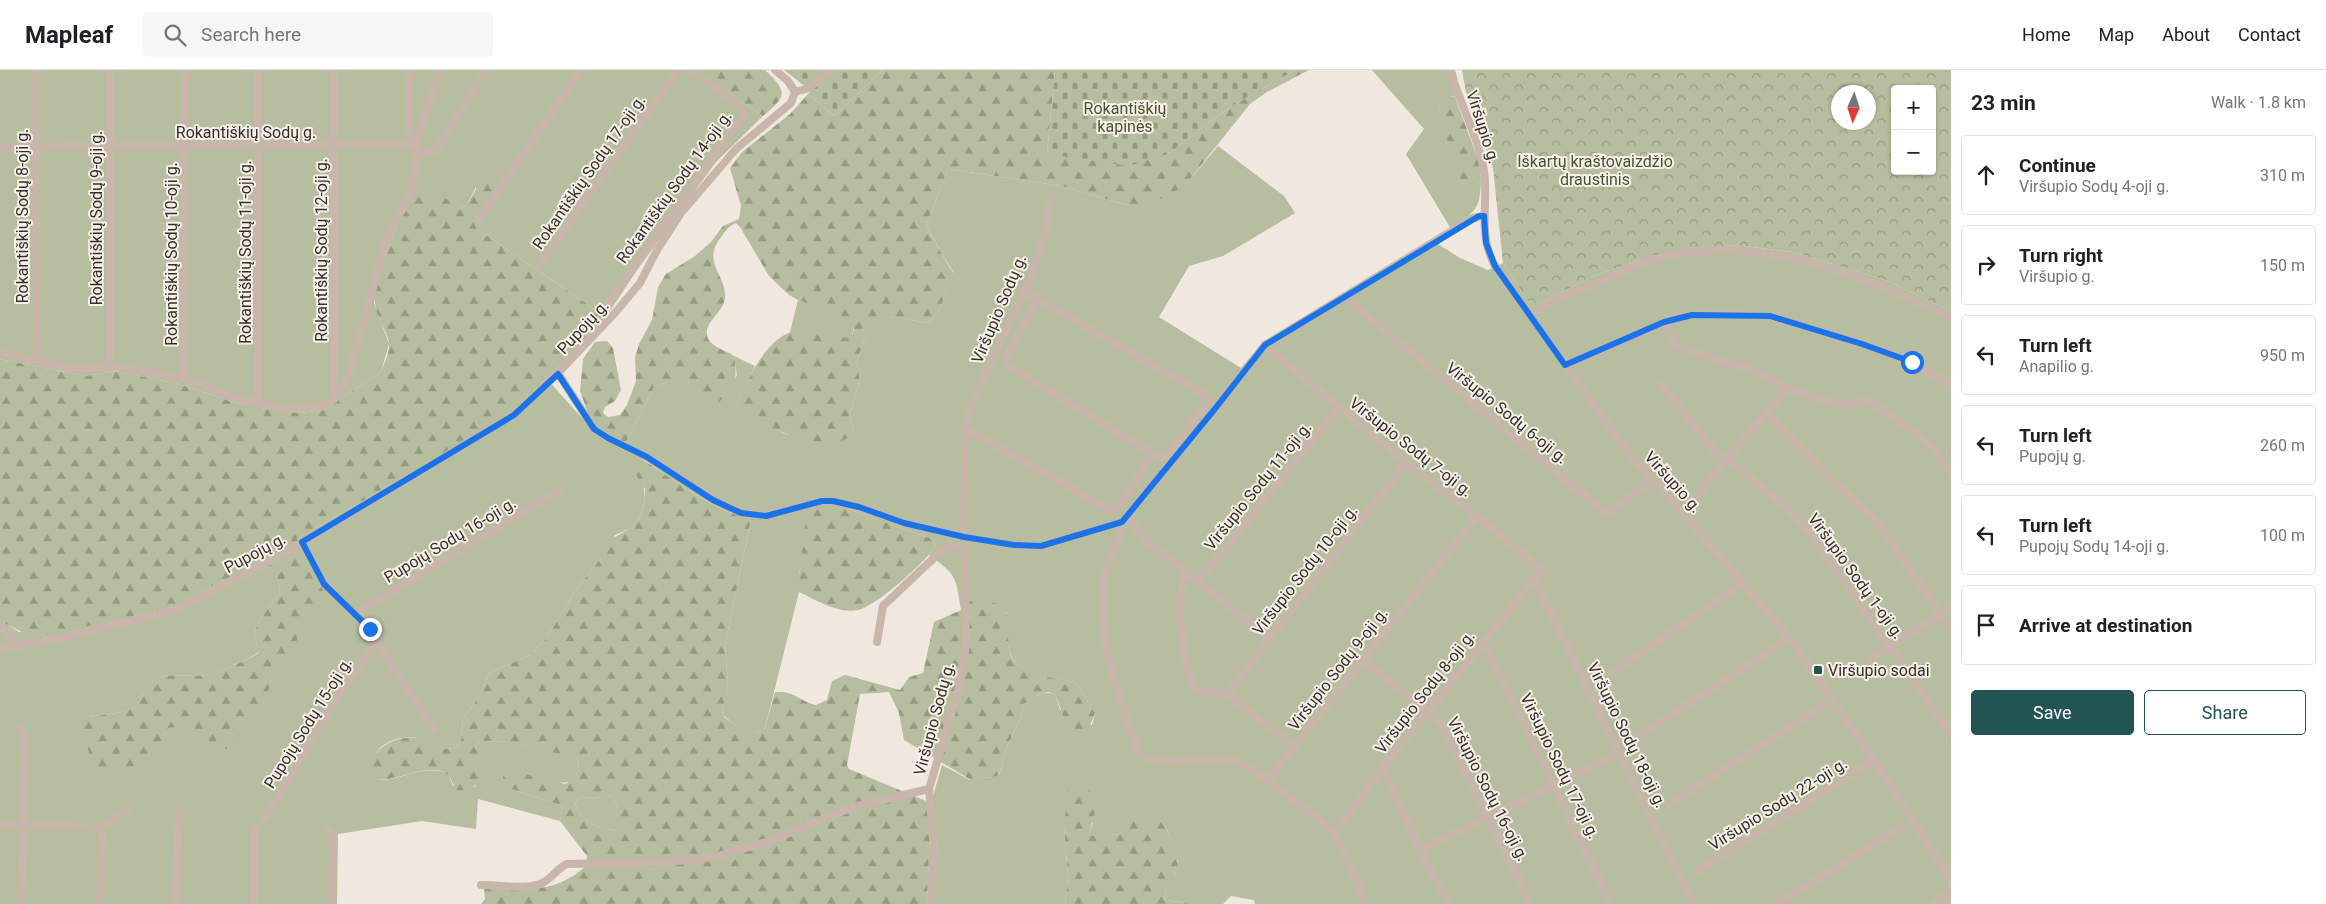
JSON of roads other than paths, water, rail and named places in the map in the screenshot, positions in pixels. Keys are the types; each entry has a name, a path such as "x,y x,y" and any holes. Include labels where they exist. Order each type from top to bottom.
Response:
{"street":[{"name":"Rokantiškių Sodų 8-oji g.","path":"35,70 37,362"},
{"name":"Rokantiškių Sodų 9-oji g.","path":"110,70 110,366"},
{"name":"Rokantiškių Sodų 10-oji g.","path":"184,378 185,70"},
{"name":"Rokantiškių Sodų 11-oji g.","path":"258,70 258,403"},
{"name":"Rokantiškių Sodų 12-oji g.","path":"334,70 334,399"},
{"path":"0,353 37,362 86,370 110,366 184,378 240,399 289,409 324,406 334,399 349,375 385,244 393,225 411,195 417,153 412,143 409,70"},
{"path":"412,143 419,136 439,70"},
{"path":"417,153 430,153 436,150 486,70"},
{"path":"478,221 582,70"},
{"name":"Rokantiškių Sodų 17-oji g.","path":"539,266 678,70"},
{"name":"Rokantiškių Sodų 14-oji g.","path":"604,309 744,115 740,106 690,70"},
{"path":"775,70 788,81 795,92 809,88 831,70"},
{"name":"Viršupio g.","path":"1451,70 1481,160 1485,186 1484,236 1495,266 1627,451 1684,514 1790,638 1874,760 1951,880"},
{"name":"Pupojų g.","path":"0,648 52,640 175,610 247,574 514,415 592,339 640,283 657,250 681,213 736,149 791,103 795,92"},
{"name":"Rokantiškių Sodų g.","path":"0,147 259,147 412,143"},
{"name":"Viršupio Sodų g.","path":"931,904 934,846 929,789 962,672 966,644 964,546 965,428 974,401 1025,292 1045,232 1051,197"},
{"path":"1366,904 1334,834 1268,780 1242,762 1163,761 1140,756 1115,683 1106,640 1104,580 1110,556 1125,520 1265,345 1473,218 1484,216"},
{"path":"1530,315 1581,290 1655,259 1717,251 1746,250 1798,258 1859,277 1951,317"},
{"path":"1025,292 1038,299 1204,394 1208,401 1186,432 1164,456 1159,457 1006,364 1005,359 1038,299"},
{"name":"Viršupio Sodų 6-oji g.","path":"1345,297 1607,514 1653,480"},
{"path":"1565,365 1664,322 1692,315 1762,315 1778,318 1912,362 1951,385"},
{"path":"1664,322 1675,345 1719,361 1750,368 1787,389 1836,403 1852,404 1867,401 1876,405 1921,437 1951,472"},
{"name":"Viršupio Sodų 7-oji g.","path":"1265,345 1406,463 1477,516 1542,570"},
{"path":"558,374 594,429 647,457 713,500 741,513 766,516 822,501 833,501 859,507 904,523 964,537 1014,545 1041,546 1125,520"},
{"name":"Viršupio Sodų 1-oji g.","path":"1662,384 1714,451 1739,468 1789,510 1810,531 1951,734"},
{"path":"1684,514 1726,460 1787,389"},
{"name":"Viršupio Sodų 11-oji g.","path":"1198,582 1339,408"},
{"path":"1767,414 1833,481 1876,520 1951,629"},
{"path":"965,428 1112,511 1120,505 1154,454"},
{"name":"Viršupio Sodų 10-oji g.","path":"1227,694 1406,463"},
{"path":"1144,467 1157,478"},
{"name":"Pupojų Sodų 16-oji g.","path":"355,614 560,490"},
{"name":"Viršupio Sodų 9-oji g.","path":"1185,572 1181,588 1180,612 1183,645 1188,670 1197,690 1217,691 1227,694 1294,747 1477,516"},
{"path":"1125,520 1141,536 1269,638"},
{"path":"302,542 324,584 370,629 377,643 434,730"},
{"path":"877,642 884,606 938,554 950,547 964,546"},
{"name":"Viršupio Sodų 8-oji g.","path":"1334,834 1383,767 1542,570"},
{"name":"Viršupio Sodų 18-oji g.","path":"1534,578 1693,904"},
{"path":"1613,672 1743,583"},
{"path":"1870,659 1951,608"},
{"path":"0,626 9,632 14,646"},
{"path":"1634,739 1790,638"},
{"name":"Viršupio Sodų 17-oji g.","path":"1483,641 1611,904"},
{"name":"Pupojų Sodų 15-oji g.","path":"265,819 349,679 377,643"},
{"name":"Viršupio Sodų 16-oji g.","path":"1362,660 1438,719 1447,732 1525,891 1528,904"},
{"path":"1669,805 1824,705"},
{"path":"19,727 23,731 25,755 22,904"},
{"path":"1268,780 1294,747"},
{"path":"1420,850 1620,753"},
{"name":"Viršupio Sodų 22-oji g.","path":"1698,871 1874,760"},
{"path":"1383,767 1420,850 1449,904"},
{"path":"481,885 531,886 542,884 560,867 567,864 666,862 714,857 766,842 853,807 929,789"},
{"path":"0,825 102,827 128,809"},
{"path":"176,904 179,810"},
{"path":"100,904 102,827"},
{"path":"1777,904 1902,827"},
{"path":"254,828 254,904"},
{"path":"328,831 332,836 332,904"},
{"path":"1935,904 1951,890"}],"place":[{"name":"Viršupio sodai","path":"1818,670"}],"park label":[{"name":"Rokantiškių kapinės","path":"1125,117"},
{"name":"Iškartų kraštovaizdžio draustinis","path":"1595,170"}]}
